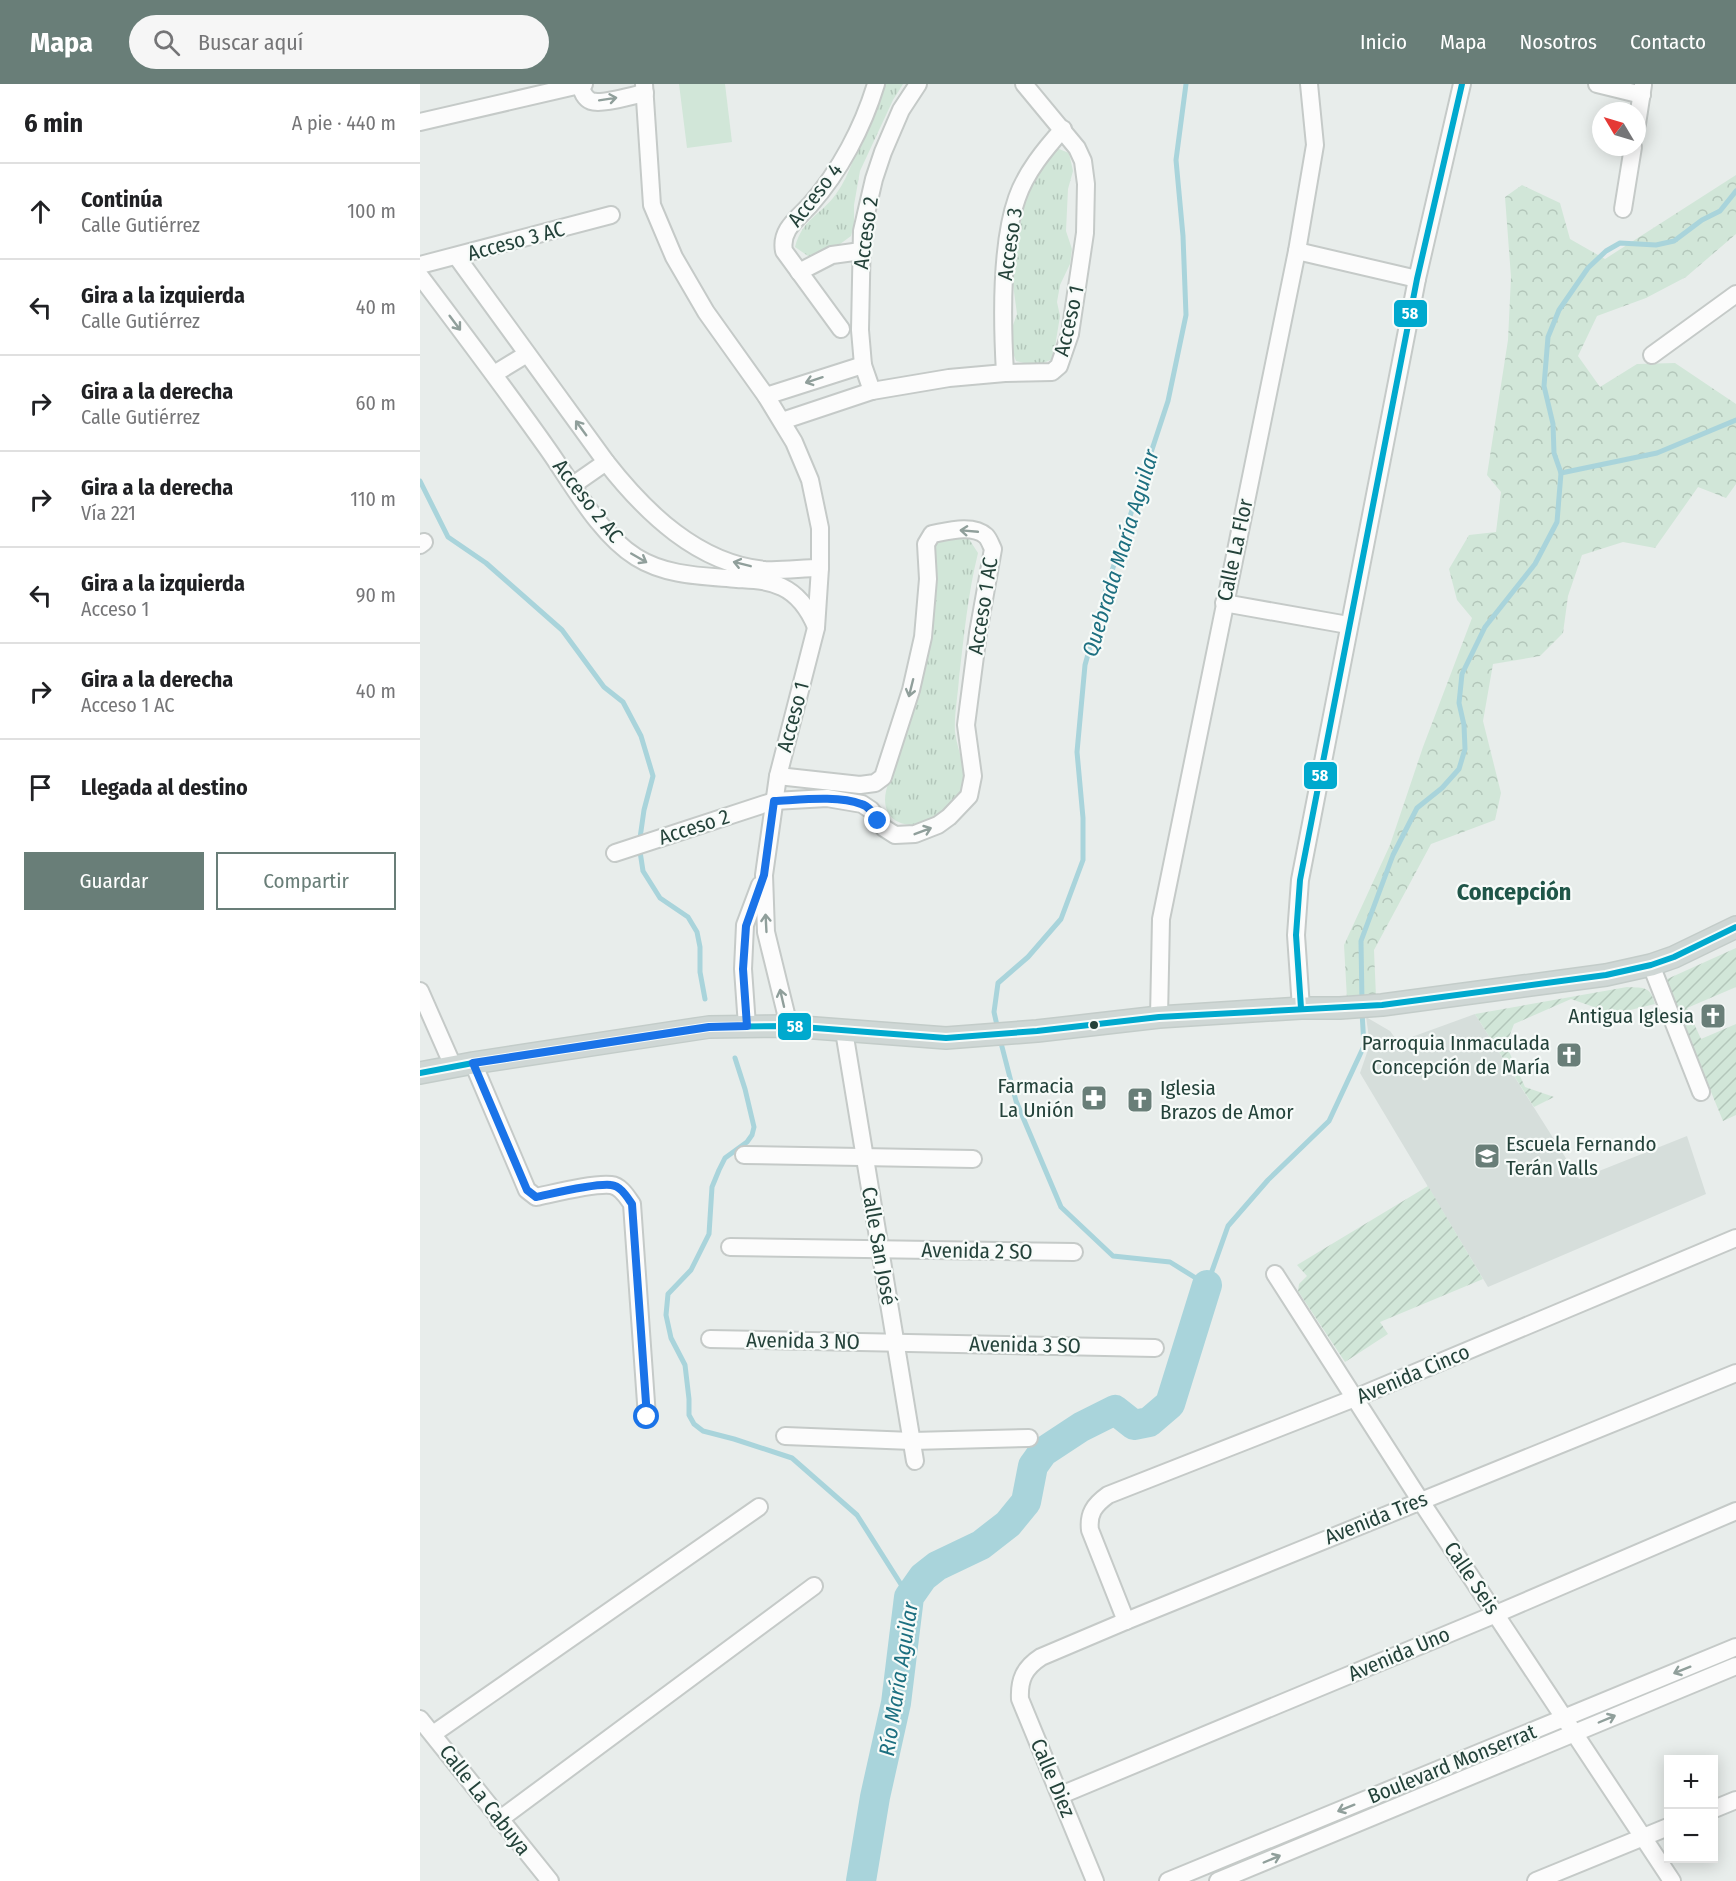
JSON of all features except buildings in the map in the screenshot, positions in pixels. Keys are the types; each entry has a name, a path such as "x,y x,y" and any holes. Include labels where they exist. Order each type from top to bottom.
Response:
{"main road":[{"path":"420,1073 463,1064 709,1027 789,1026 946,1038 1037,1031 1159,1017 1382,1005 1606,975 1651,965 1674,957 1736,927"}],"street":[{"name":"Acceso 4","path":"841,329 784,251 782,241 787,230 811,204 834,172 854,139 876,84"},
{"name":"Acceso 2","path":"872,391 863,365 860,330 862,231 880,161 901,110 918,84"},
{"name":"Acceso 1","path":"783,421 872,391 949,378 1052,372 1059,366 1070,334 1085,233 1086,184 1083,161 1077,148 1024,84"},
{"name":"Calle La Flor","path":"1159,1017 1161,919 1297,251 1315,145 1310,84"},
{"path":"1301,1008 1296,935 1300,880 1417,279 1462,84"},
{"path":"1597,84 1642,90"},
{"path":"420,122 551,88 582,85 584,96 591,101 600,101 645,89"},
{"name":"Acceso 1","path":"645,89 652,205 674,257 706,312 783,421 794,442 810,480 820,528 816,628 778,776 764,875 766,932 789,1026"},
{"name":"Acceso 3","path":"1005,373 1004,288 1008,239 1017,198 1029,172 1047,146 1063,129"},
{"path":"1623,209 1632,156"},
{"name":"Acceso 3 AC","path":"420,265 611,215"},
{"path":"799,272 832,255 861,251"},
{"path":"1297,251 1417,279"},
{"name":"Acceso 2 AC","path":"458,256 606,462 646,507 684,538 713,556 766,570 820,567"},
{"name":"Acceso 2 AC","path":"420,276 495,374 608,533 636,557 658,567 685,574 764,581 782,587 799,599 810,613 816,628"},
{"path":"1652,356 1736,294"},
{"path":"495,374 527,354"},
{"path":"766,396 863,365"},
{"path":"573,485 606,462"},
{"name":"Acceso 1 AC","path":"774,801 826,798 862,804 871,810 884,828 895,835 906,836 938,825 958,809 969,796 973,776 966,725 978,633 993,549 987,537 979,532 947,531 932,534 926,544 928,579 923,637 911,690 883,777 875,783 860,785 778,776"},
{"path":"708,577 713,556"},
{"path":"1224,603 1348,625"},
{"name":"Acceso 2","path":"615,852 774,801"},
{"name":"Acceso 1","path":"747,1026 743,969 746,926 764,875"},
{"path":"1651,965 1701,1092"},
{"path":"420,991 463,1064 527,1190 536,1197 579,1188 613,1185 623,1192 632,1204 647,1417"},
{"name":"Calle San José","path":"844,1031 915,1461"},
{"path":"744,1155 973,1159"},
{"name":"Avenida Cinco","path":"1126,1621 1090,1530 1089,1521 1092,1510 1108,1495 1355,1398 1736,1238"},
{"name":"Avenida 2 SO","path":"730,1247 1074,1252"},
{"name":"Calle Seis","path":"1275,1274 1420,1500 1672,1881"},
{"name":"Avenida 3 NO","path":"710,1339 896,1343"},
{"name":"Avenida 3 SO","path":"896,1343 1155,1348"},
{"name":"Avenida Tres","path":"1023,1674 1041,1657 1126,1621 1736,1373"},
{"path":"785,1436 912,1441 1029,1438"},
{"path":"433,1734 759,1507"},
{"name":"Avenida Uno","path":"1061,1795 1496,1614 1736,1511"},
{"path":"499,1820 814,1586"},
{"name":"Boulevard Monserrat","path":"1168,1881 1736,1647"},
{"name":"Boulevard Monserrat","path":"1218,1881 1736,1666"},
{"name":"Calle Diez","path":"1023,1674 1019,1686 1020,1699 1095,1881"},
{"name":"Calle La Cabuya","path":"420,1719 550,1881"},
{"path":"1718,1807 1736,1800"},
{"path":"1536,1881 1664,1829"}],"shaded area":[{"name":"Escuela Fernando Terán Valls","path":"1475,1014 1579,1179 1687,1136 1706,1194 1488,1287 1360,1073 1370,1044 1366,1017 1390,1031 1398,1042"}],"green space":[{"path":"679,84 725,84 732,142 687,148"},
{"path":"885,84 903,84 893,100 860,171 851,236 819,257 808,256 795,247 798,237 807,223 830,201 841,186"},
{"path":"1054,147 1069,153 1073,171 1068,189 1066,231 1072,249 1070,264 1060,285 1057,302 1060,316 1053,359 1036,366 1016,361 1008,339 1017,314 1012,277 1028,189"},
{"path":"1736,175 1736,234 1686,277 1646,298 1597,316 1578,356 1600,387 1637,364 1675,363 1736,404 1736,484 1726,498 1698,487 1655,548 1623,542 1582,555 1568,596 1563,633 1540,656 1493,664 1483,721 1501,793 1495,820 1431,844 1374,950 1376,997 1347,999 1344,945 1390,845 1423,747 1472,618 1457,600 1449,569 1469,535 1496,532 1501,492 1487,475 1508,340 1511,277 1505,197 1522,185 1560,203 1570,239 1605,259"},
{"path":"941,538 969,539 978,553 967,615 955,719 955,732 964,773 963,786 941,816 932,821 911,825 893,819 887,811 885,796 910,724 923,670 934,548"},
{"path":"1736,948 1736,987 1687,1008 1701,1039 1736,1024 1736,1115 1723,1121 1665,980"},
{"path":"1627,987 1646,989 1655,1004 1614,1014 1571,999 1514,1024 1506,1045 1525,1087 1554,1097 1534,1107 1475,1014"},
{"path":"1428,1186 1483,1279 1380,1322 1388,1334 1345,1362 1298,1291 1299,1284 1307,1276 1297,1265"}],"waterway":[{"name":"Quebrada María Aguilar","path":"998,1030 994,1012 998,983 1028,957 1061,919 1083,860 1083,818 1077,752 1085,665 1107,586 1168,401 1186,315 1183,236 1176,160 1186,84"},
{"path":"1362,1003 1361,941 1393,855 1417,808 1442,788 1459,769 1465,749 1464,725 1459,703 1462,674 1485,627 1535,564 1557,522 1561,473 1554,453 1553,424 1544,386 1548,337 1559,310 1588,268 1606,251 1620,243 1656,245 1674,241 1702,220 1720,211 1736,191"},
{"path":"1561,473 1657,453 1736,420"},
{"path":"420,481 448,537 486,563 562,630 604,687 623,702 641,736 653,776 644,810 639,845 643,871 660,898 688,917 697,932 705,999"},
{"name":"Quebrada María Aguilar","path":"1000,1039 1016,1101 1061,1207 1113,1256 1170,1262 1207,1285 1228,1226 1268,1180 1329,1121 1364,1046 1362,1012"},
{"path":"735,1058 754,1127 752,1135 747,1142 725,1158 712,1187 709,1234 691,1270 668,1294 666,1315 671,1338 685,1365 689,1415 694,1424 703,1431 792,1458 857,1515 909,1597"},
{"name":"Río María Aguilar","path":"861,1881 875,1797 896,1703 909,1597 923,1577 937,1566 981,1545 1008,1524 1026,1502 1033,1466 1043,1452 1081,1427 1115,1410 1134,1425 1149,1422 1170,1404 1207,1285"}],"transit line":[{"name":"58","path":"1301,1008 1296,935 1300,880 1417,279 1462,84"},
{"name":"58","path":"420,1073 709,1027 789,1026 946,1038 1037,1031 1159,1017 1382,1005 1606,975 1651,965 1674,957 1736,927"}],"place":[{"name":"Antigua Iglesia","path":"1713,1016"},
{"name":"Parroquia Inmaculada Concepción de María","path":"1569,1055"},
{"name":"Farmacia La Unión","path":"1094,1098"},
{"name":"Iglesia Brazos de Amor","path":"1140,1100"},
{"name":"Escuela Fernando Terán Valls","path":"1487,1156"}],"district":[{"name":"Concepción","path":"1514,892"}],"route":[{"path":"647,1417 632,1204 623,1192 613,1185 579,1188 536,1197 527,1190 473,1063 709,1027 747,1026 743,969 746,926 764,875 774,801 826,798 862,804 871,810 878,821"}]}
